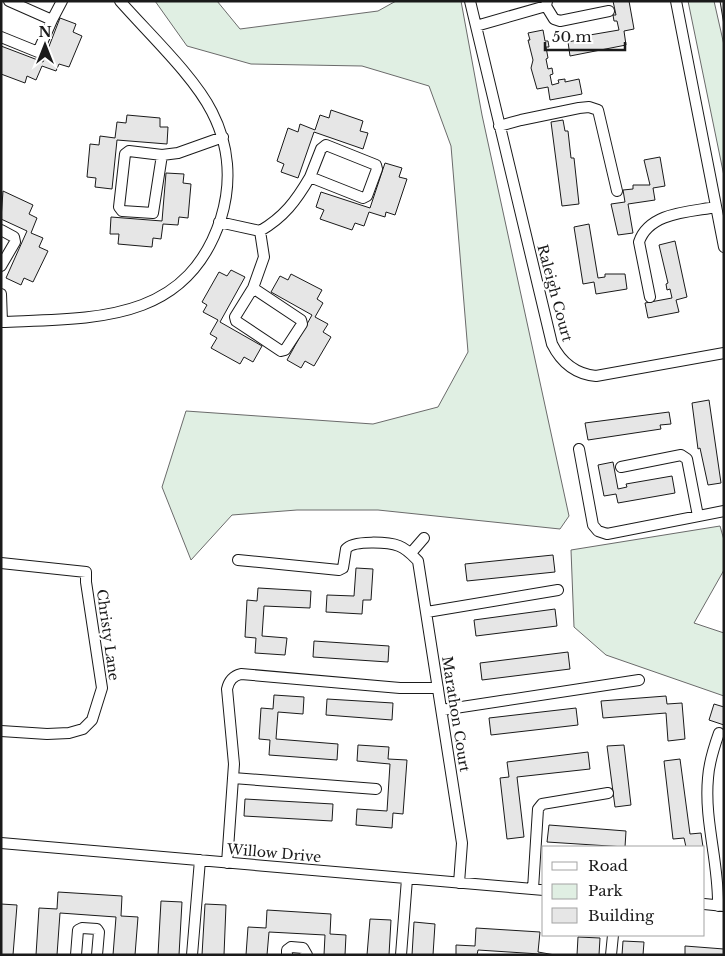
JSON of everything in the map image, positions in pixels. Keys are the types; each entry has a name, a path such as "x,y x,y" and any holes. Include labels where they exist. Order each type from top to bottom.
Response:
{"street":[{"path":"9,1 52,20"},
{"path":"1,37 38,52 62,1"},
{"path":"1,294 2,322 105,316 146,304 172,289 193,269 211,245 226,200 228,181 223,137 213,113 197,88 120,1"},
{"name":"Raleigh Court","path":"470,1 552,344 560,358 578,372 596,376 724,353"},
{"path":"676,1 716,207 722,226 724,247"},
{"path":"476,26 546,4 554,19 560,21 609,11"},
{"path":"500,126 579,108 589,107 598,110 617,191"},
{"path":"162,155 155,210 149,214 122,211 119,208 125,154 128,151 162,155 178,152 223,137"},
{"path":"219,222 260,232 286,213 310,177 320,149 326,145 376,165 377,169 367,196 363,198 310,177"},
{"path":"650,297 639,242 642,233 654,222 716,207"},
{"path":"1,230 14,237 15,242 1,266"},
{"path":"253,288 301,320 302,324 285,350 281,351 236,321 235,317 253,288 264,257 260,232"},
{"path":"579,449 592,525 598,532 607,534 724,511"},
{"path":"621,467 681,455 687,459 698,516"},
{"path":"238,560 339,570 343,568 346,549 355,542 398,545 411,553 424,538"},
{"name":"Marathon Court","path":"411,553 418,561 420,568 462,843 459,883"},
{"name":"Christy Lane","path":"1,562 86,572 102,688 92,720 83,729 47,734 1,731"},
{"path":"427,612 558,590"},
{"path":"227,863 233,778 228,689 230,679 241,674 400,688 438,688"},
{"path":"442,710 638,680"},
{"path":"705,904 721,906 719,881 709,824 707,795 709,768 719,732"},
{"path":"233,778 376,789"},
{"path":"538,890 538,809 542,804 608,793"},
{"name":"Willow Drive","path":"1,843 538,890"},
{"path":"192,955 200,860"},
{"path":"401,955 407,879"},
{"path":"76,955 78,930 82,928 97,929 99,932 97,955"},
{"path":"611,955 613,936"},
{"path":"287,955 287,950 291,947 303,948 307,955"}],"green space":[{"path":"155,1 217,1 240,29 378,11 396,1 461,1 482,115 569,516 560,529 378,510 297,510 232,515 191,560 162,487 186,411 373,424 438,407 468,352 451,146 429,86 362,66 251,64 187,46"},
{"path":"688,1 714,1 724,45 724,176"},
{"path":"720,526 724,540 724,570 694,623 724,633 724,696 606,655 574,627 571,550"}],"building":[{"path":"613,1 629,1 634,29 624,31 626,45 570,56 568,42 578,40 578,37 619,30 617,21 614,21 613,15 616,15"},
{"path":"720,1 724,1 724,25"},
{"path":"60,18 76,24 73,32 82,36 69,67 59,64 56,71 42,66 36,80 27,76 25,83 1,74 1,46 43,62"},
{"path":"543,30 545,41 548,41 549,47 546,47 548,58 546,59 548,69 552,68 553,74 550,75 552,85 559,83 558,80 565,79 565,82 579,79 582,94 550,100 548,87 537,89 531,68 533,60 528,33"},
{"path":"331,110 363,121 360,131 368,133 363,149 314,132 298,178 281,172 284,164 277,161 288,128 298,132 300,124 315,130 320,115 329,118"},
{"path":"127,115 160,118 160,127 168,127 167,144 117,140 112,189 95,187 96,178 87,177 90,144 99,145 100,136 115,138 117,122 126,123"},
{"path":"563,120 565,131 568,131 571,158 574,158 579,204 562,206 551,122"},
{"path":"660,157 665,186 653,188 655,200 628,204 633,233 618,235 611,204 625,202 623,190 633,189 633,185 650,185 644,160"},
{"path":"385,163 402,168 399,177 407,179 395,215 386,212 385,217 369,212 364,226 355,223 352,230 320,219 324,210 316,207 321,192 370,208"},
{"path":"166,173 184,174 183,183 191,184 188,218 179,217 178,225 163,224 161,239 153,238 152,247 118,244 119,234 110,234 111,217 162,221"},
{"path":"3,191 33,205 29,214 37,218 31,233 43,238 39,247 48,251 33,282 24,278 21,285 6,278 27,231 1,219"},
{"path":"589,224 598,278 605,277 605,274 625,274 627,289 596,294 594,282 583,284 574,227"},
{"path":"675,241 687,297 676,300 679,312 648,318 645,303 672,298 670,289 667,290 666,284 668,283 659,245"},
{"path":"231,270 245,277 220,322 262,346 253,362 244,357 240,364 211,348 217,338 210,334 218,320 203,312 207,305 202,302 219,272 227,276"},
{"path":"291,274 322,290 317,299 323,303 315,317 328,324 323,332 331,337 314,366 305,361 301,368 287,360 312,315 271,292 280,276 288,280"},
{"path":"709,400 721,483 708,485 700,448 698,449 692,403"},
{"path":"669,412 671,424 660,425 661,429 588,440 585,423"},
{"path":"613,462 618,489 627,487 626,484 672,476 675,493 618,503 616,494 604,496 598,465"},
{"path":"553,555 555,572 467,581 465,564"},
{"path":"356,568 373,569 371,600 363,600 362,614 326,612 327,595 354,596"},
{"path":"258,588 311,591 310,608 264,606 262,636 287,638 285,655 255,653 256,638 245,637 247,600 257,601"},
{"path":"555,609 557,626 476,636 474,620"},
{"path":"314,641 389,646 388,662 313,657"},
{"path":"568,652 570,669 482,680 480,663"},
{"path":"274,695 304,697 303,714 278,712 276,739 338,744 337,760 269,755 270,740 259,739 261,708 273,709"},
{"path":"666,696 667,704 682,703 685,739 668,741 666,713 603,718 601,701"},
{"path":"327,699 393,703 392,720 326,715"},
{"path":"714,704 724,707 724,725 709,720"},
{"path":"576,708 578,725 491,735 489,718"},
{"path":"358,745 389,747 388,759 407,760 403,814 393,813 392,828 356,825 357,809 387,811 390,764 357,761"},
{"path":"624,745 631,805 615,807 607,746"},
{"path":"588,752 590,769 517,777 524,837 507,839 500,778 509,777 507,762"},
{"path":"680,759 690,834 701,833 703,846 686,846 684,838 673,839 664,761"},
{"path":"245,799 333,804 332,821 244,816"},
{"path":"549,825 626,831 625,846 547,842"},
{"path":"58,892 122,896 121,916 138,917 135,955 113,955 116,917 60,913 57,955 36,955 39,908 57,909"},
{"path":"161,901 182,902 179,955 158,955"},
{"path":"1,904 17,905 13,955 1,955"},
{"path":"205,904 226,905 224,955 202,955"},
{"path":"267,910 331,914 330,934 346,935 345,955 324,955 325,935 269,932 267,955 246,955 248,927 266,928"},
{"path":"370,919 391,920 389,955 367,955"},
{"path":"414,922 435,924 433,955 412,955"},
{"path":"476,928 540,932 538,952 555,955 478,950 477,955 456,955 456,945 475,946"},
{"path":"578,937 600,938 599,955 577,955"},
{"path":"623,941 644,942 643,955 622,955"},
{"path":"685,946 724,949 724,955 685,955"}]}
